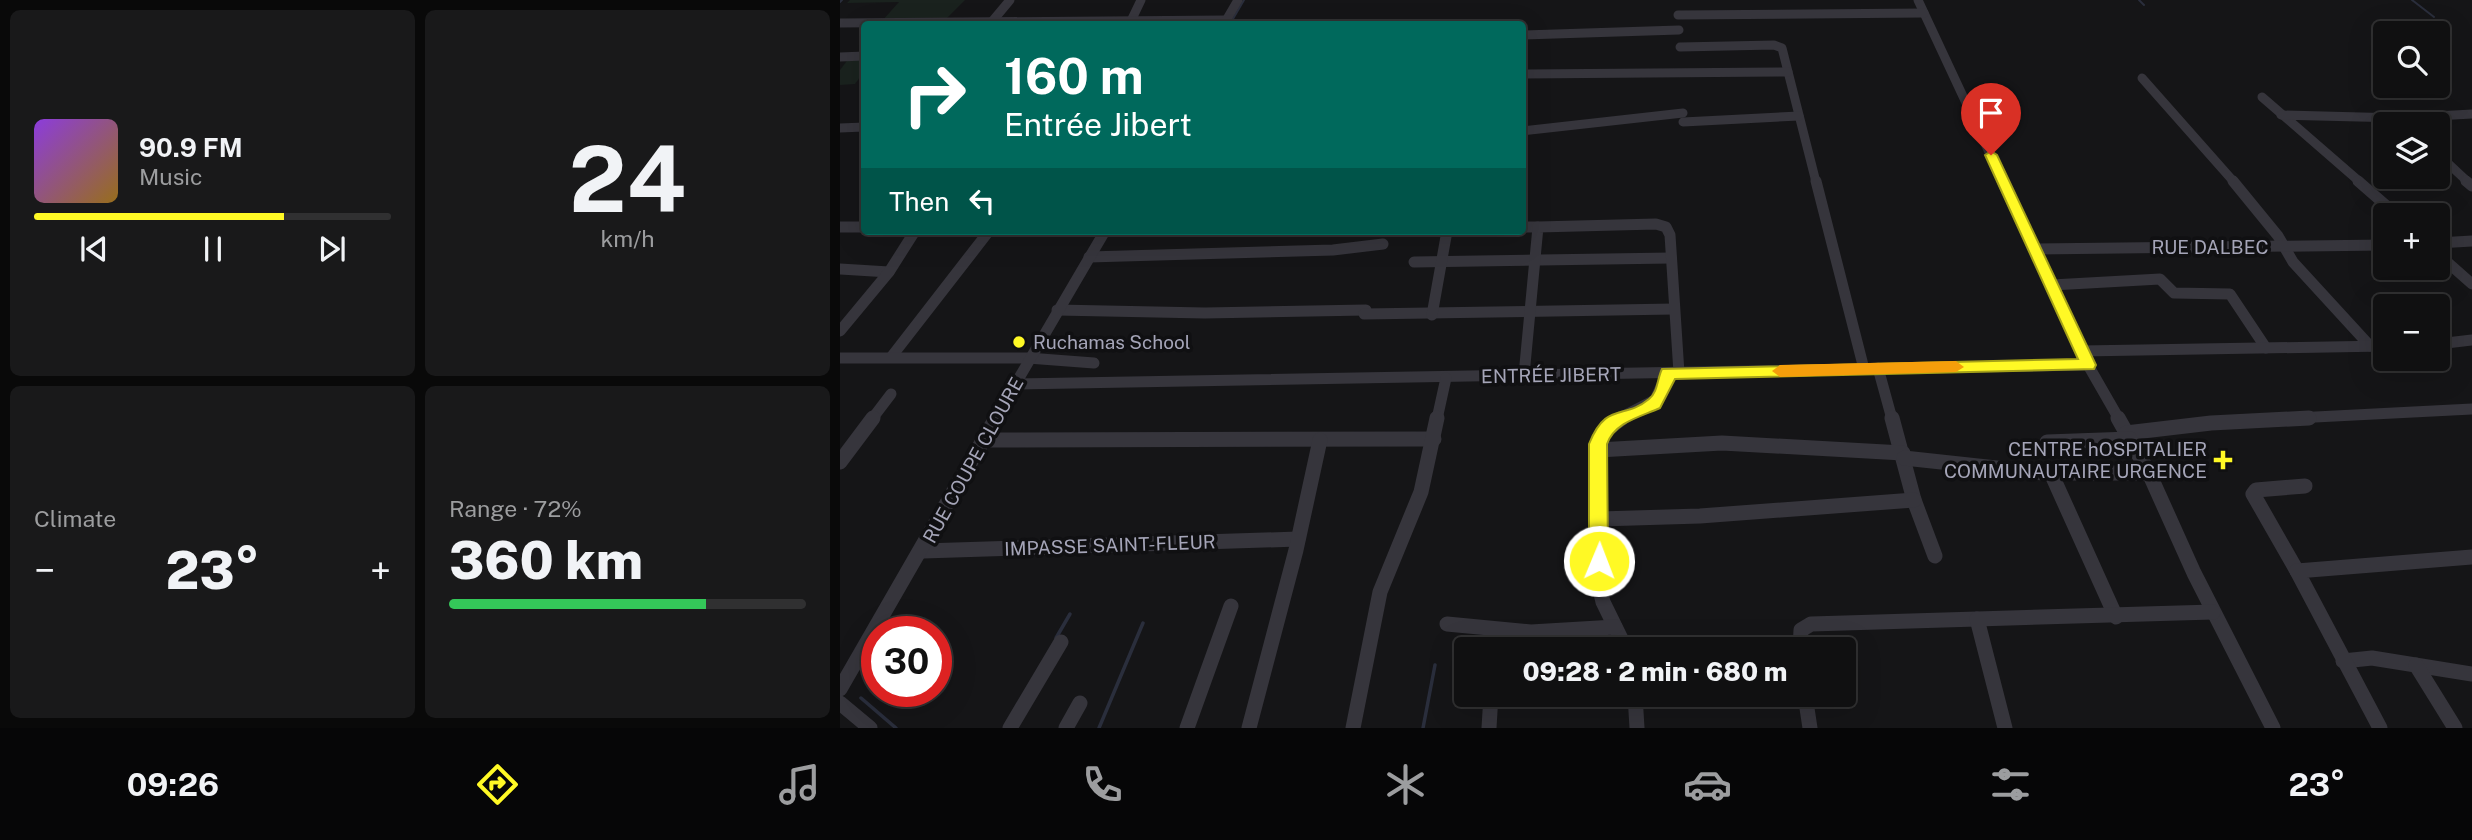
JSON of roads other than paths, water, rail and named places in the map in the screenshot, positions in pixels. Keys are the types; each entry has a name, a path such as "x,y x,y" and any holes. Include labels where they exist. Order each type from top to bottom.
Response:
{"street":[{"path":"992,21 1010,0"},
{"path":"1131,21 1141,0"},
{"path":"1226,21 1238,0"},
{"path":"1678,15 1921,6 2088,365 2149,473 2213,612 2273,728"},
{"path":"840,23 861,23"},
{"path":"1526,35 1679,30"},
{"path":"1680,47 1778,45 1782,48 1864,369"},
{"path":"840,57 861,56"},
{"path":"1526,74 1788,72"},
{"path":"2142,78 2208,150 2278,236 2283,247 2370,346"},
{"path":"2263,97 2384,203"},
{"path":"2450,116 2472,114"},
{"path":"2281,115 2373,120"},
{"path":"1526,131 1683,118 1799,116"},
{"path":"840,128 860,128"},
{"path":"2450,165 2472,186"},
{"path":"1526,227 1663,225 1670,235 1674,309 1673,373 1655,404 1615,421 1603,431 1598,450 1598,581 1603,602 1620,637"},
{"path":"840,227 861,227"},
{"path":"1524,376 1538,227"},
{"path":"840,331 889,272 912,235"},
{"path":"892,356 986,235"},
{"name":"RUE COUPE CLOURE","path":"840,689 923,551 986,440 1028,358 1103,235"},
{"path":"1432,315 1446,235"},
{"path":"2450,242 2472,241"},
{"path":"1089,257 1333,250 1383,243"},
{"name":"RUE DALBEC","path":"2036,249 2373,245"},
{"path":"1414,262 1671,258"},
{"path":"2450,265 2472,284"},
{"path":"840,269 889,272"},
{"path":"2052,285 2160,279 2174,293 2233,296 2266,348"},
{"path":"1057,310 1365,312 1432,315 1674,309"},
{"path":"2450,343 2472,340"},
{"path":"2082,351 2370,346"},
{"path":"840,358 1028,358 1094,363"},
{"name":"ENTRÉE JIBERT","path":"1014,384 2088,365"},
{"path":"1878,368 1914,500 1935,556"},
{"path":"1353,728 1380,592 1421,492 1446,378"},
{"path":"840,462 891,394"},
{"path":"2047,442 2128,436 2211,423 2472,409"},
{"path":"986,440 1434,439"},
{"path":"1249,728 1298,539 1320,440"},
{"path":"1598,450 1722,443 1904,456 2051,473 2149,473"},
{"path":"2051,473 2083,538 2116,617"},
{"path":"2305,486 2256,489 2253,494 2297,571 2379,728"},
{"path":"1600,519 1700,516 1914,500"},
{"name":"IMPASSE SAINT-FLEUR","path":"923,551 1298,539"},
{"path":"2297,571 2472,558"},
{"path":"1187,728 1231,606"},
{"path":"1801,637 1801,630 1811,624 2116,617 2213,612"},
{"path":"1977,619 2004,728"},
{"path":"1447,624 1507,633 1559,634 1615,626"},
{"path":"1010,728 1061,642"},
{"path":"2343,661 2372,659 2472,674"},
{"path":"2416,665 2455,728"},
{"path":"840,703 870,728"},
{"path":"1066,728 1080,703"},
{"path":"1489,728 1490,707"},
{"path":"1636,707 1637,728"},
{"path":"1807,707 1811,728"}],"waterway":[{"path":"1232,21 1244,0"},
{"path":"2139,0 2144,5"},
{"path":"2412,0 2434,17"},
{"path":"1056,638 1070,614"},
{"path":"1099,728 1143,623"},
{"path":"1423,728 1435,665"},
{"path":"872,707 896,728"}],"place":[{"name":"Ruchamas School","path":"1019,342"},
{"name":"CENTRE hOSPITALIER COMMUNAUTAIRE URGENCE","path":"2223,460"}]}
